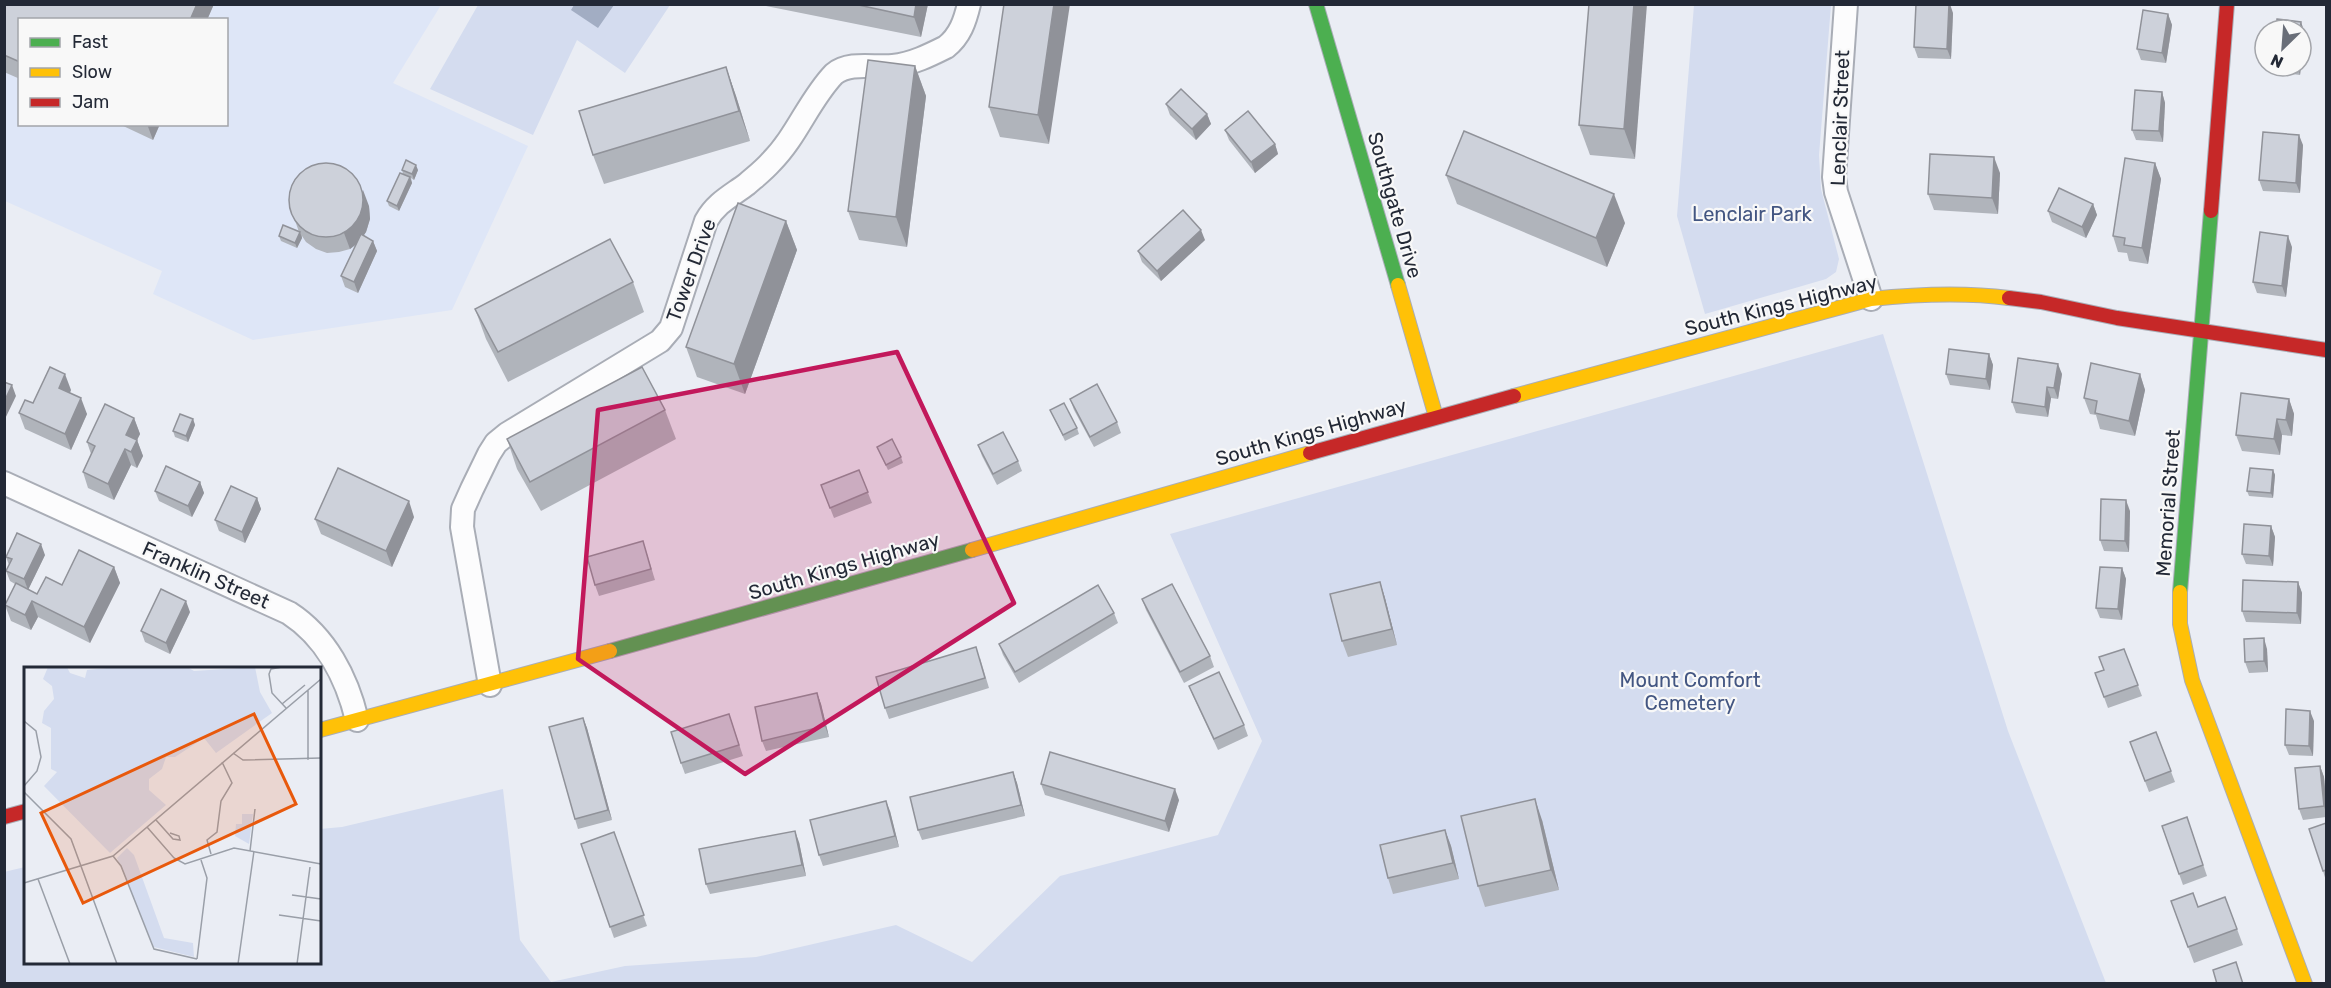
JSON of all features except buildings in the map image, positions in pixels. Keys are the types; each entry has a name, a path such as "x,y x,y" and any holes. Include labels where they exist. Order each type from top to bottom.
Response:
{"main road":[{"name":"Southgate Drive","path":"1316,4 1436,417"},
{"name":"Memorial Street","path":"2227,4 2200,331 2180,596 2180,624 2192,680 2305,984"},
{"name":"South Kings Highway","path":"321,730 829,592 1436,417 1872,299 1918,294 1980,294 2041,302 2117,318 2326,350"},
{"path":"4,817 24,812"}],"street":[{"name":"Tower Drive","path":"490,685 461,518 472,489 496,443 522,423 666,336 671,328 711,212 719,203 746,185 773,161 795,133 834,74 848,67 905,64 937,51 952,42 958,34 969,4"},
{"name":"Lenclair Street","path":"1846,4 1834,177 1836,192 1872,299"},
{"name":"Franklin Street","path":"4,483 300,620 329,653 351,695 357,720"}],"highlighted area":[{"path":"897,352 1014,603 745,774 578,659 598,410"}],"shaded area":[{"path":"574,4 614,5 598,28 571,10"},
{"path":"5,5 441,5 393,83 528,146 452,310 253,340 153,294 162,271 5,201"}],"green space":[{"path":"478,5 670,5 625,73 577,40 533,135 430,89"},
{"name":"Lenclair Park","path":"1694,5 1831,5 1819,155 1821,189 1839,259 1836,272 1826,279 1705,314 1677,216"},
{"name":"Mount Comfort Cemetery","path":"1883,334 2008,731 2106,983 5,983 4,872 24,867 24,964 321,964 321,829 342,827 503,789 520,940 551,982 625,966 756,957 896,925 972,962 1060,876 1218,835 1262,741 1170,534"}],"traffic: fast":[{"path":"1316,4 1398,285"},
{"path":"2180,592 2211,211"},
{"path":"610,651 972,550"}],"traffic: slow":[{"path":"1398,285 1436,417"},
{"path":"1514,396 1871,299 1940,294 2009,298"},
{"path":"972,550 1310,453"},
{"path":"2180,592 2180,624 2192,680 2305,984"},
{"path":"321,730 610,651"}],"traffic: jam":[{"path":"2211,211 2227,4"},
{"path":"2009,298 2041,302 2117,318 2326,350"},
{"path":"1310,453 1514,396"},
{"path":"4,817 24,812"}]}
